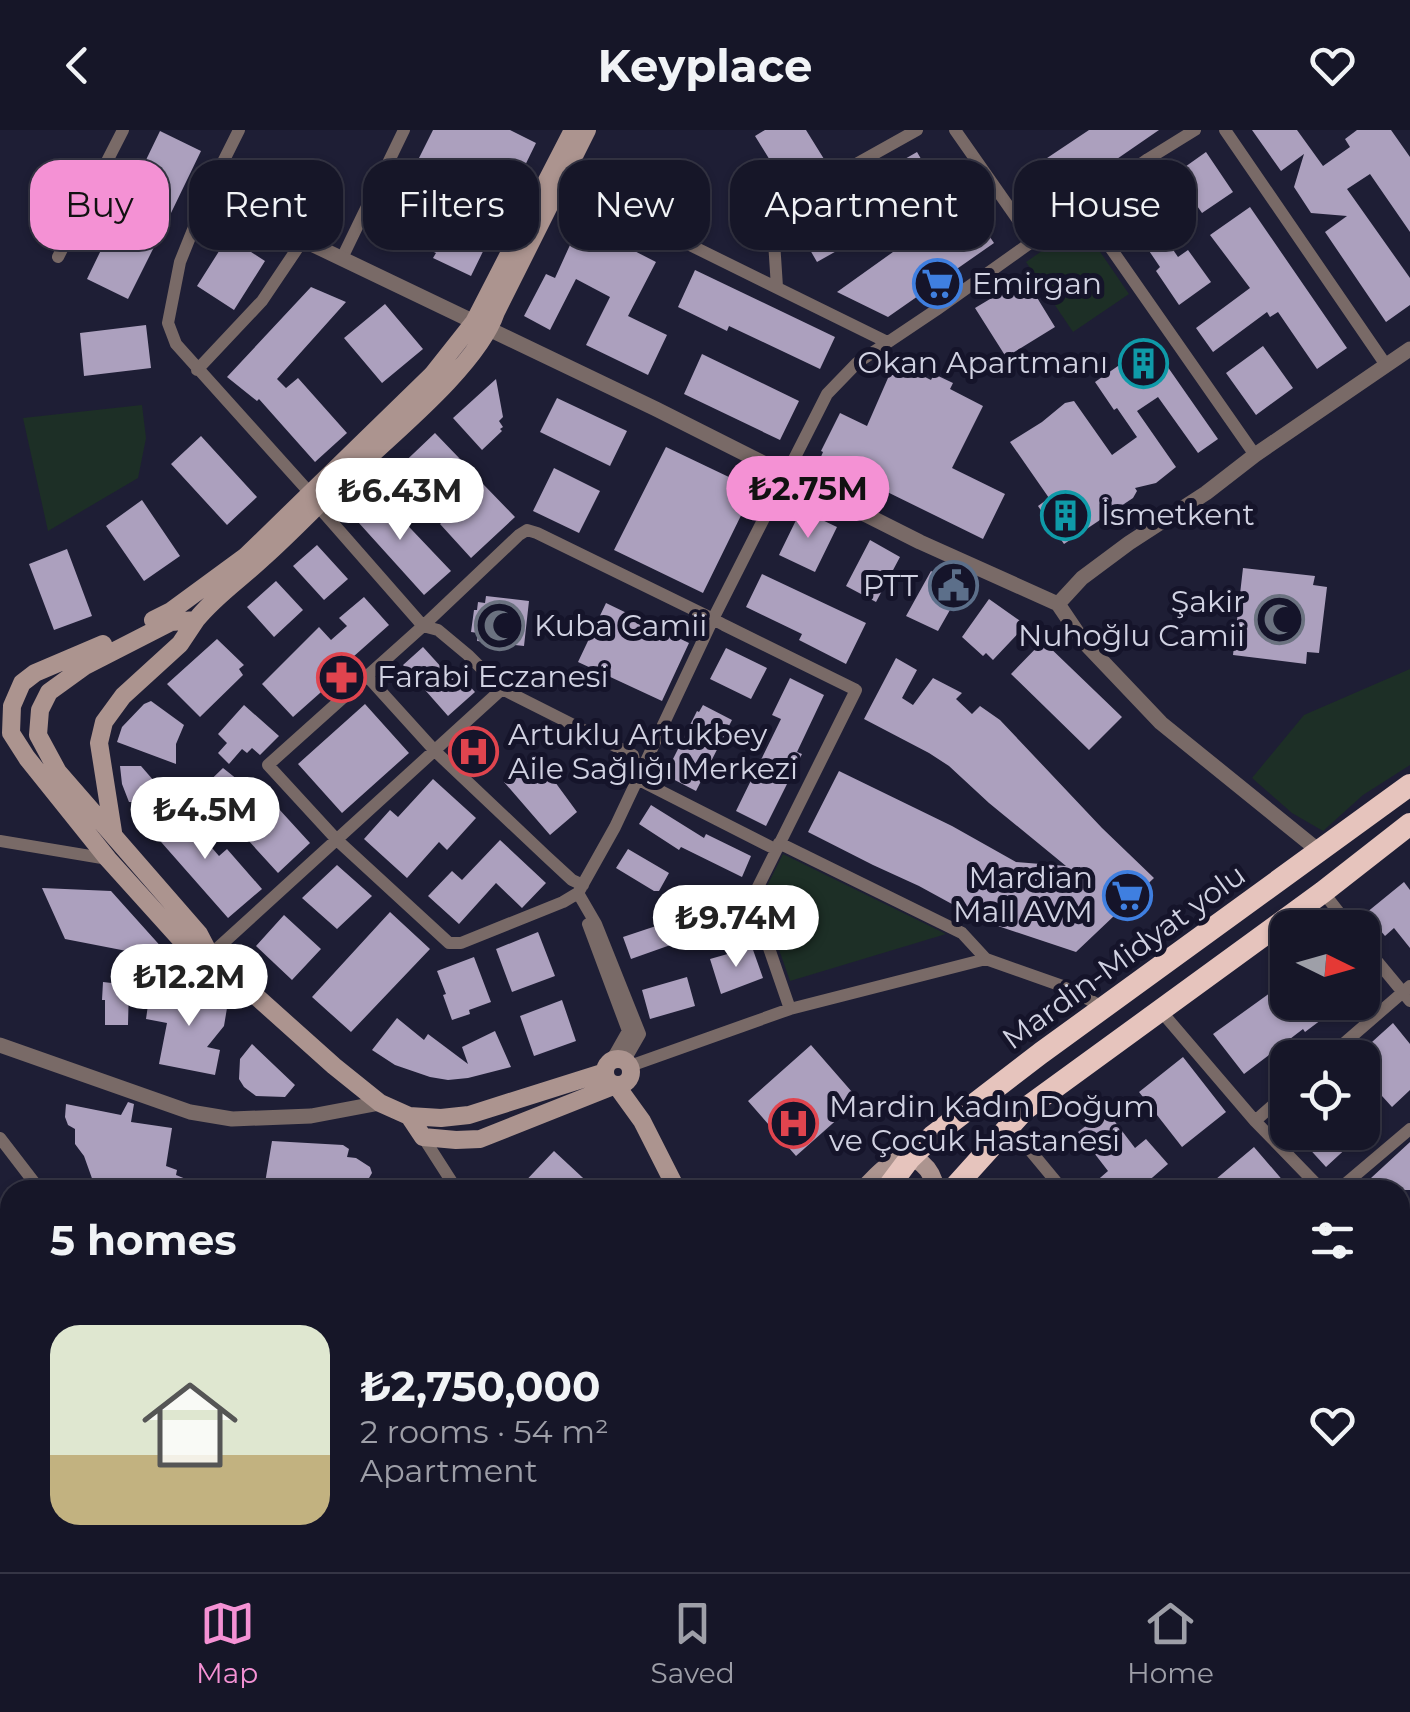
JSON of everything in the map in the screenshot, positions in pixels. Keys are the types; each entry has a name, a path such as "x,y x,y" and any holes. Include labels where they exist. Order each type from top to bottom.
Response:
{"highway":[{"name":"Mardin-Midyat yolu","path":"891,1180 902,1160 1410,785"},
{"path":"961,1180 1025,1108 1323,892 1410,824"}],"main road":[{"path":"210,955 191,951 108,859 27,758 11,733 12,706 22,683 35,672 171,611 246,556 432,397 463,364 573,130"},
{"path":"571,160 587,130"},
{"path":"482,326 496,312 559,184"},
{"path":"113,833 98,743 104,722 123,696 180,644 207,606 266,556 314,499"},
{"path":"196,620 171,622 85,666 49,692 40,710 38,735 58,772 199,934 210,955 334,1066 380,1103 410,1116 469,1115 617,1069"},
{"path":"410,1116 423,1137 480,1139 617,1069"},
{"path":"617,1069 673,1180"},
{"path":"875,1180 902,1160 925,1164 933,1180"}],"street":[{"path":"58,258 124,130"},
{"path":"224,160 239,130"},
{"path":"342,258 404,130"},
{"path":"776,286 772,211 918,130"},
{"path":"955,130 1014,214"},
{"path":"1147,160 1195,130"},
{"path":"1225,130 1386,365"},
{"path":"189,240 180,262 168,322 176,344 423,626 438,630 502,689 633,756 637,779"},
{"path":"198,370 262,301 296,250"},
{"path":"325,250 656,409 920,542 1058,604 1083,641 1162,723 1319,851"},
{"path":"701,250 887,342"},
{"path":"790,1009 752,898 856,690 713,619 528,530 268,765 338,840 449,943 461,943 563,902 581,889 615,827 713,619 828,394 857,363 1018,250"},
{"path":"1112,250 1255,455"},
{"path":"1058,604 1082,578 1113,554 1410,348"},
{"path":"367,676 435,751 581,889 640,1034 617,1069"},
{"path":"210,955 502,689"},
{"path":"637,779 962,933 986,959 1068,988 1104,1008"},
{"path":"0,841 108,859"},
{"path":"1323,892 1337,910"},
{"path":"617,1069 790,1009 986,959"},
{"path":"1349,1040 1407,993 1380,962"},
{"path":"1160,1010 1312,1180"},
{"path":"0,1044 190,1112 232,1119 311,1116 380,1103"},
{"path":"1255,1120 1270,1107"},
{"path":"1009,1125 1055,1180"},
{"path":"1350,1180 1410,1129"},
{"path":"423,1137 451,1180"},
{"path":"0,1138 32,1180"}],"green space":[{"path":"1043,250 1099,250 1129,294 1073,332 1026,262"},
{"path":"142,405 146,438 138,478 48,531 23,418"},
{"path":"1410,669 1410,765 1363,795 1323,831 1292,813 1252,778 1304,715"},
{"path":"783,854 946,934 790,981 761,898"}],"building":[{"path":"433,130 510,130 536,143 528,160 418,160"},
{"path":"765,130 806,130 824,159 770,160 755,136"},
{"path":"1089,130 1159,130 1115,160 1044,160"},
{"path":"1252,130 1297,130 1323,166 1350,147 1345,139 1357,130 1391,130 1410,157 1410,232 1370,174 1347,189 1410,278 1410,305 1386,322 1325,232 1347,216 1311,213 1294,187 1304,154 1281,171"},
{"path":"160,131 201,151 197,160 189,160 189,176 171,213 169,160 146,160"},
{"path":"917,152 922,160 903,160"},
{"path":"1206,152 1233,192 1202,213 1196,204 1195,160"},
{"path":"1250,207 1347,348 1317,369 1278,312 1270,317 1267,312 1213,352 1196,328 1250,288 1210,235"},
{"path":"101,250 152,250 128,299 87,279"},
{"path":"220,250 248,250 265,261 234,310 197,286"},
{"path":"430,250 484,250 471,276 433,258 436,253"},
{"path":"568,250 633,250 656,262 628,316 667,335 648,375 586,345 610,297 576,279 550,330 524,316 546,274 555,278"},
{"path":"810,250 838,250 817,262"},
{"path":"896,250 984,250 888,317 837,292"},
{"path":"1148,250 1173,250 1178,257 1188,250 1211,282 1179,305 1156,271 1160,267"},
{"path":"695,270 835,337 820,369 678,307"},
{"path":"1025,278 1055,327 1006,357 975,308"},
{"path":"311,287 346,302 277,379 286,388 298,378 347,433 315,462 259,399 227,377"},
{"path":"385,304 423,349 382,383 344,338"},
{"path":"146,325 151,368 84,376 80,333"},
{"path":"1151,343 1218,439 1198,453 1158,397 1137,411 1176,467 1156,483 1135,488 1133,498 1064,544 1038,506 1049,498 1010,442 1065,403 1074,401 1112,455 1137,437 1095,382"},
{"path":"1263,346 1293,388 1256,415 1226,373"},
{"path":"702,354 799,401 780,440 684,394"},
{"path":"895,362 931,380 934,374 953,383 950,389 983,406 952,468 1005,494 983,539 820,459 840,413 867,426"},
{"path":"496,379 503,417 499,421 503,427 482,450 453,418"},
{"path":"557,398 627,431 610,466 540,432"},
{"path":"435,433 461,460 418,501 392,474"},
{"path":"201,436 257,497 227,525 171,464"},
{"path":"666,447 754,489 703,593 614,550"},
{"path":"554,468 600,491 579,533 533,511"},
{"path":"483,484 515,517 471,558 440,524"},
{"path":"374,490 451,571 424,595 349,512"},
{"path":"142,500 180,556 144,581 106,526"},
{"path":"801,510 837,527 815,572 779,555"},
{"path":"870,540 900,557 876,602 846,586"},
{"path":"317,545 348,579 324,600 293,566"},
{"path":"67,549 92,616 54,630 29,564"},
{"name":"Şakir Nuhoğlu Camii","path":"1243,568 1315,576 1313,585 1327,587 1319,653 1307,652 1306,664 1233,655"},
{"path":"931,571 963,587 938,631 906,616"},
{"path":"762,574 866,623 846,664 799,640 802,634 746,607"},
{"path":"276,581 303,610 274,637 247,607"},
{"name":"Kuba Camii","path":"486,596 529,601 524,646 477,641 478,633 471,632 474,610 478,602 485,603"},
{"path":"364,597 389,625 353,657 356,661 293,717 262,684 319,627 331,640 347,626 339,618"},
{"path":"989,599 1026,625 993,660 962,637"},
{"path":"606,603 689,643 662,701 578,662"},
{"path":"217,639 244,665 239,669 243,675 200,717 167,684"},
{"path":"1043,641 1122,717 1089,750 1011,674"},
{"path":"423,647 452,679 458,673 475,692 448,716 403,665"},
{"path":"726,648 767,668 751,699 710,679"},
{"path":"896,658 917,670 902,698 913,705 933,678 962,693 956,699 972,714 980,706 1000,720 1154,878 1076,952 983,921 808,832 839,771 1016,862 1066,866 949,766 864,719"},
{"path":"790,678 824,695 797,752 802,754 766,826 736,811 781,719 772,715"},
{"path":"151,701 184,725 176,744 176,764 117,742 122,727"},
{"path":"365,704 409,753 342,813 298,764"},
{"path":"244,705 279,736 260,755 252,748 247,753 242,749 229,764 218,753 227,743 218,734"},
{"path":"703,705 732,720 696,791 665,775"},
{"path":"536,756 577,812 550,835 504,782"},
{"path":"120,766 141,766 173,803 129,802"},
{"path":"223,768 278,808 310,843 278,873 227,817 222,821 192,798"},
{"path":"433,779 476,818 447,850 439,842 407,878 364,839 390,810 398,817"},
{"path":"174,804 219,856 227,849 262,889 228,918 147,826"},
{"path":"651,805 704,838 706,834 751,856 742,877 681,847 679,850 639,824"},
{"path":"500,840 546,883 522,908 496,883 459,924 428,896 452,871 462,880"},
{"path":"628,849 669,873 659,891 616,868"},
{"path":"337,865 372,896 337,929 302,898"},
{"path":"1404,882 1410,890 1410,948 1394,928 1385,936 1380,930 1380,910 1370,910"},
{"path":"42,888 111,891 173,960 65,939"},
{"path":"687,889 735,906 742,925 631,959 623,937 686,916 678,894"},
{"path":"390,912 430,949 351,1032 312,997"},
{"path":"284,915 321,949 292,980 256,946"},
{"path":"538,932 555,976 512,992 496,949"},
{"path":"752,947 763,978 721,994 710,959"},
{"path":"474,957 491,1002 452,1020 437,971"},
{"path":"687,977 695,1006 650,1019 642,990"},
{"path":"103,982 129,985 128,1025 105,1025"},
{"path":"200,984 227,1008 224,1026 207,1047 220,1050 215,1075 159,1064 167,1023 146,1019 150,991 190,998"},
{"path":"1270,993 1270,1020 1321,1020 1289,1040 1270,1040 1270,1054 1244,1074 1213,1034"},
{"path":"562,1000 576,1041 534,1056 520,1016"},
{"path":"397,1018 424,1040 428,1034 468,1064 462,1047 495,1031 511,1067 448,1080 395,1065 372,1050"},
{"path":"1393,1023 1410,1044 1410,1090 1392,1107 1380,1094 1380,1040 1374,1040"},
{"path":"252,1044 295,1085 285,1097 256,1096 239,1079 240,1059"},
{"path":"811,1045 859,1100 796,1156 748,1101"},
{"path":"1183,1057 1226,1112 1182,1147 1139,1092"},
{"path":"128,1102 134,1104 131,1122 172,1128 166,1166 188,1180 93,1180 75,1144 75,1129 65,1117 66,1104 121,1115"},
{"path":"1106,1110 1135,1148 1146,1139 1168,1164 1150,1180 1098,1180 1108,1171 1078,1132"},
{"path":"272,1141 343,1145 349,1149 347,1157 356,1158 370,1167 372,1173 365,1180 266,1180"},
{"path":"1410,1142 1410,1180 1369,1180"},
{"path":"1254,1147 1282,1180 1215,1180"},
{"path":"1310,1150 1344,1150 1326,1167"},
{"path":"554,1151 585,1180 526,1180"}],"place":[{"name":"Emirgan","path":"937,284"},
{"name":"Okan Apartmanı","path":"1143,363"},
{"name":"İsmetkent","path":"1066,515"},
{"name":"PTT","path":"953,586"},
{"name":"Şakir Nuhoğlu Camii","path":"1280,619"},
{"name":"Kuba Camii","path":"499,626"},
{"name":"Farabi Eczanesi","path":"342,677"},
{"name":"Artuklu Artukbey Aile Sağlığı Merkezi","path":"473,752"},
{"name":"Mardian Mall AVM","path":"1128,895"},
{"name":"Mardin Kadın Doğum ve Çocuk Hastanesi","path":"794,1124"}]}
